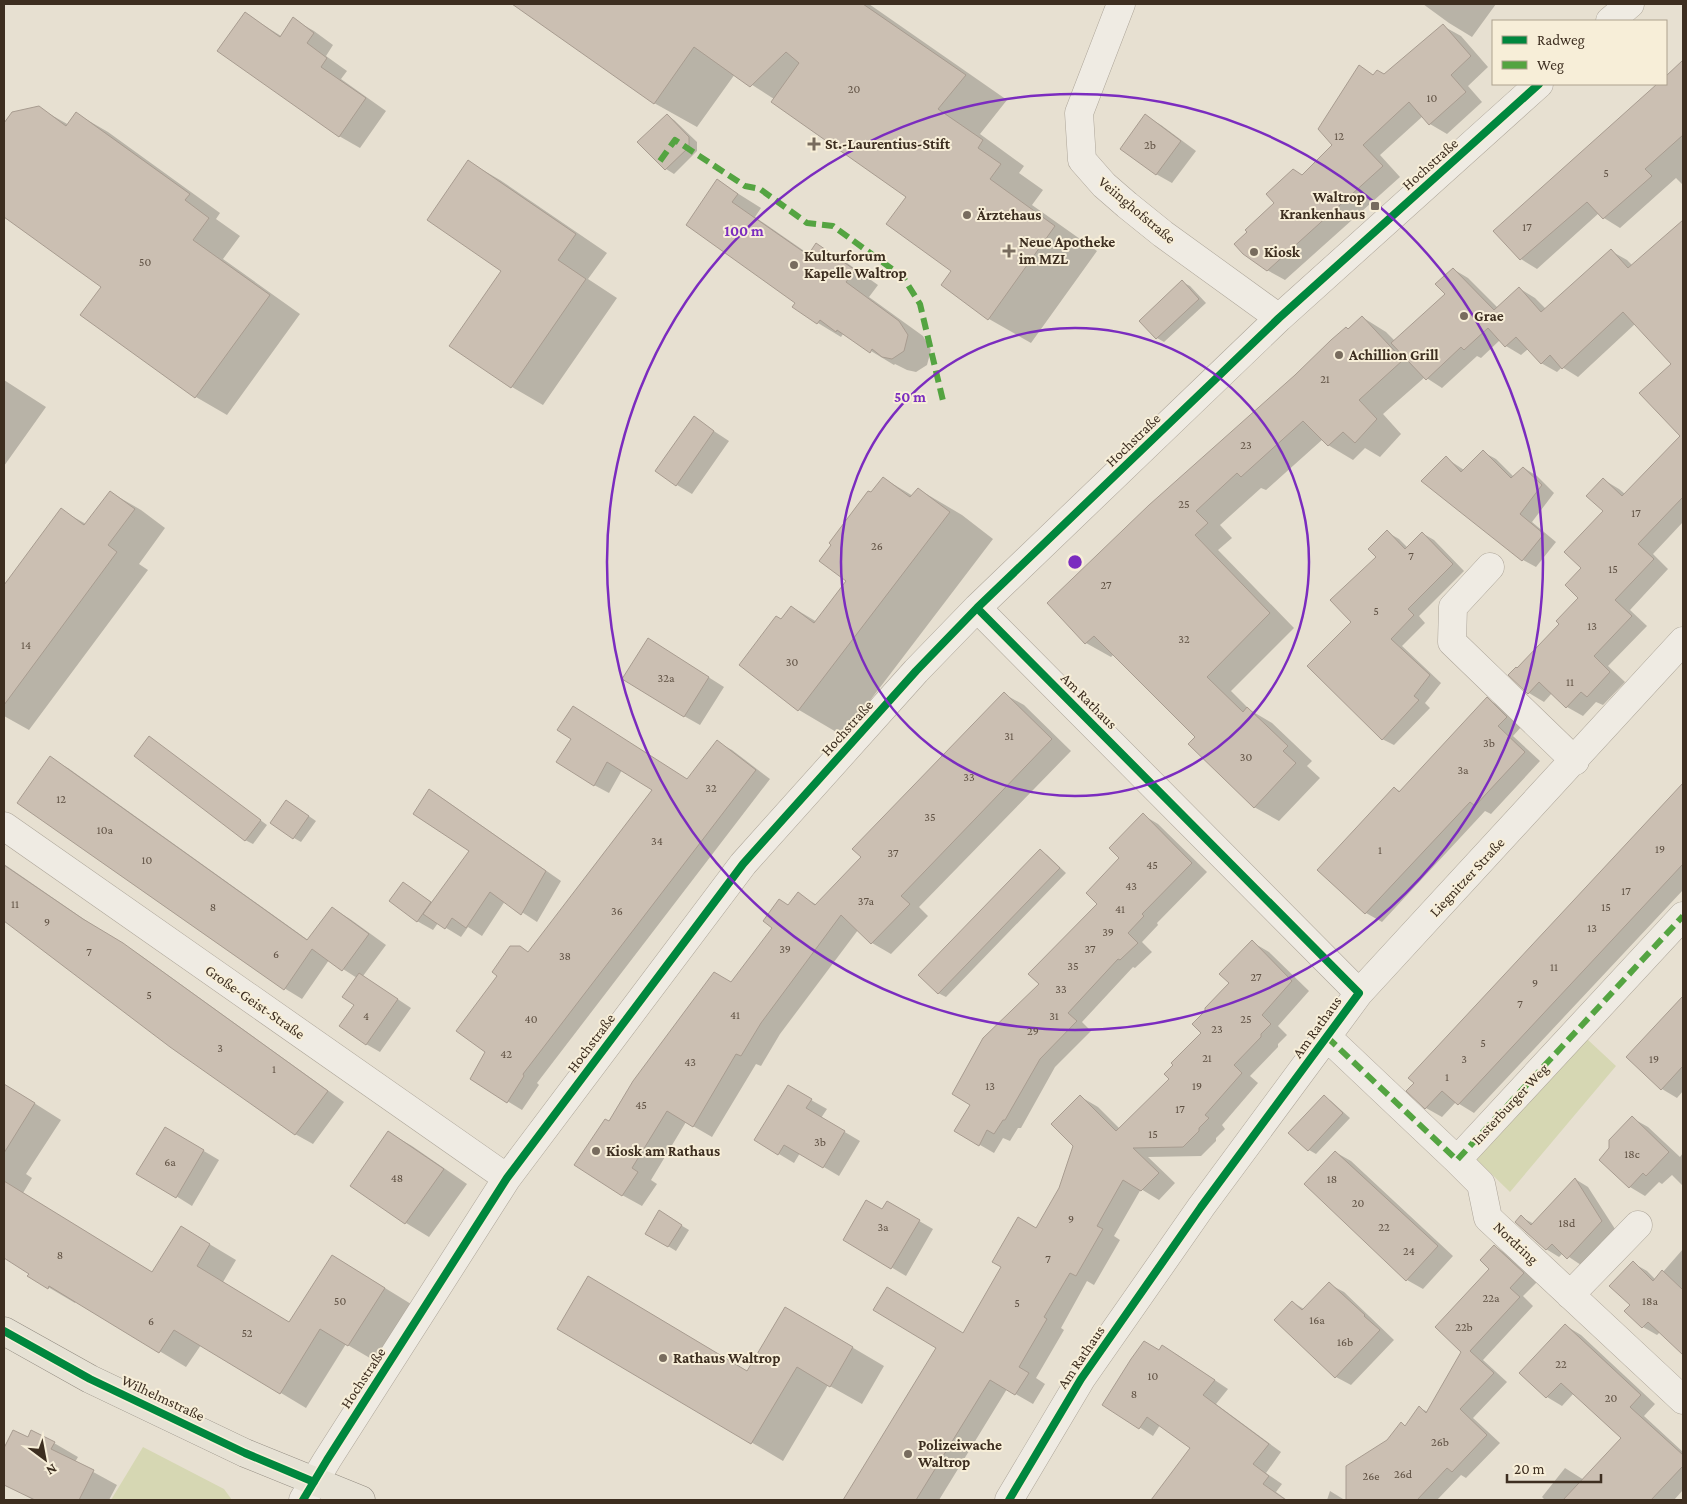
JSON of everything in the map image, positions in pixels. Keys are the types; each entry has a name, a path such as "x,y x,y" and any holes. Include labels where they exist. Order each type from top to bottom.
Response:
{"main road":[{"name":"Wilhelmstraße","path":"4,1331 90,1380 245,1453 308,1491 361,1500"}],"street":[{"name":"Veiinghofstraße","path":"1121,4 1079,113 1082,160 1104,185 1142,217 1279,318"},
{"path":"1611,20 1630,4"},
{"name":"Hochstraße","path":"308,1491 507,1178 742,864 916,671 978,608 1279,318 1538,85"},
{"path":"1490,566 1453,607 1452,642 1575,761"},
{"name":"Am Rathaus","path":"978,608 1359,993 1201,1208 1082,1379 1009,1500"},
{"name":"Liegnitzer Straße","path":"1359,993 1575,761 1683,641"},
{"name":"Große-Geist-Straße","path":"4,826 507,1178"},
{"name":"Insterburger Weg","path":"1458,1160 1683,916"},
{"path":"1327,1037 1458,1160"},
{"name":"Nordring","path":"1458,1160 1481,1184 1488,1218 1683,1400"},
{"path":"1570,1295 1638,1225"}],"green space":[{"path":"1587,1039 1616,1066 1510,1192 1475,1158"},
{"path":"143,1447 224,1489 232,1500 111,1500"}],"building":[{"name":"St.-Laurentius-Stift","path":"512,4 863,4 966,75 938,109 983,140 978,148 1001,164 990,179 1055,226 988,320 941,285 951,271 886,224 906,197 771,102 799,63 786,52 750,87 694,47 654,104"},
{"path":"245,12 280,37 293,17 314,33 307,43 327,58 321,67 366,98 339,137 217,51"},
{"path":"1443,24 1471,56 1451,75 1466,92 1429,125 1409,102 1363,145 1383,166 1267,271 1243,254 1234,244 1247,232 1245,230 1274,203 1266,194 1293,169 1302,175 1332,145 1318,129 1359,65 1373,75 1377,70 1384,74"},
{"path":"1683,60 1683,135 1645,169 1652,176 1603,219 1587,202 1520,260 1493,231 1656,85 1667,85 1667,75"},
{"path":"39,106 66,126 76,112 190,194 185,200 209,218 193,240 270,295 195,398 80,315 101,287 4,217 4,123 12,112"},
{"path":"667,114 689,137 689,147 665,170 637,142"},
{"path":"1145,114 1181,141 1156,175 1120,149"},
{"path":"468,160 576,234 558,260 586,279 511,388 449,346 501,271 427,220"},
{"name":"Kulturforum Kapelle Waltrop","path":"717,179 738,194 732,202 808,255 816,243 855,270 846,282 899,321 908,335 904,351 892,359 882,357 872,349 870,353 820,320 817,324 792,307 795,303 686,225"},
{"path":"1683,220 1683,497 1638,544 1654,559 1615,600 1632,616 1594,656 1610,672 1587,697 1581,692 1566,708 1539,682 1528,694 1508,675 1559,624 1556,621 1578,598 1565,585 1581,568 1564,552 1603,511 1586,496 1603,478 1622,496 1680,436 1639,393 1671,364 1623,312 1562,369 1550,355 1541,364 1516,337 1505,347 1488,328 1464,350 1461,347 1426,380 1391,343 1445,294 1435,284 1453,268 1494,310 1519,287 1541,312 1611,249 1628,268"},
{"path":"1182,280 1199,299 1156,339 1139,321"},
{"path":"1362,316 1403,360 1359,400 1377,419 1355,443 1343,432 1328,446 1303,421 1241,477 1237,473 1196,511 1208,523 1195,535 1270,613 1207,677 1243,712 1247,707 1288,746 1283,751 1296,763 1254,808 1188,744 1195,737 1094,636 1085,644 1047,603 1149,505 1295,375 1331,340 1346,327 1348,329"},
{"path":"694,416 714,431 676,486 655,471"},
{"path":"1483,450 1511,478 1523,467 1542,485 1520,514 1544,534 1522,561 1421,481 1446,456 1461,472"},
{"path":"883,477 910,497 918,488 950,512 798,711 739,665 776,616 781,619 791,606 814,623 846,581 819,561 831,545 829,543 868,491 871,492"},
{"path":"110,491 135,509 108,545 117,552 4,705 4,585 61,508 84,525"},
{"path":"1387,530 1405,549 1422,532 1453,564 1408,609 1414,615 1391,639 1430,675 1414,696 1419,700 1382,740 1307,666 1351,622 1330,600 1376,557 1368,549"},
{"path":"648,638 709,677 684,717 622,679"},
{"path":"1004,692 1052,739 901,896 910,904 871,944 841,915 761,1023 741,1056 736,1054 693,1127 667,1111 632,1168 638,1172 622,1196 574,1165 605,1119 609,1121 633,1081 714,972 731,982 772,928 763,921 779,899 788,905 798,892 815,905 861,857 852,849"},
{"path":"1487,697 1507,717 1498,726 1525,752 1475,806 1470,802 1365,914 1317,870 1394,787 1399,792"},
{"path":"573,706 687,779 717,740 756,770 523,1074 524,1076 507,1103 470,1079 485,1052 456,1031 497,976 492,972 510,946 520,946 528,952 652,790 607,762 594,786 556,762 571,739 557,730"},
{"path":"149,736 261,820 245,841 134,756"},
{"path":"50,756 307,940 332,907 369,934 342,971 312,949 284,990 17,803"},
{"path":"1683,783 1683,864 1458,1105 1442,1091 1425,1109 1406,1091 1414,1083 1408,1078"},
{"path":"429,789 546,871 521,915 490,892 466,928 452,918 445,929 423,914 469,851 413,814"},
{"path":"286,800 309,816 293,839 270,823"},
{"path":"1143,813 1192,863 1142,914 1144,916 1128,933 1138,943 1120,960 1118,959 1068,1013 1077,1021 1040,1059 1005,1120 1003,1120 994,1134 987,1130 979,1146 954,1131 970,1105 952,1094 983,1038 1039,984 1028,974 1097,904 1086,893 1119,858 1109,848"},
{"path":"1040,849 1060,868 938,994 918,975"},
{"path":"4,865 83,919 123,943 328,1091 295,1135 170,1047 4,921"},
{"path":"403,882 431,902 417,922 389,901"},
{"path":"1252,940 1292,981 1262,1015 1271,1024 1234,1065 1242,1073 1205,1115 1209,1118 1183,1147 1133,1148 1159,1173 1141,1191 1123,1180 1097,1226 1103,1229 1076,1276 1070,1273 1044,1317 1047,1319 1019,1367 1029,1373 1015,1395 990,1380 916,1500 843,1500 936,1348 873,1310 887,1287 963,1333 1001,1267 992,1262 1018,1217 1036,1228 1059,1188 1073,1146 1051,1124 1080,1095 1116,1131 1169,1079 1164,1074 1173,1065 1171,1063 1201,1033 1192,1024 1229,983 1219,974"},
{"path":"359,973 398,999 366,1045 339,1026 354,1005 342,997"},
{"path":"1683,996 1683,1066 1661,1090 1626,1057"},
{"path":"4,1084 35,1103 4,1153"},
{"path":"788,1085 812,1099 806,1108 845,1131 823,1168 784,1145 778,1155 754,1140"},
{"path":"1324,1095 1343,1113 1308,1151 1288,1133"},
{"path":"1632,1116 1669,1152 1646,1176 1643,1173 1629,1188 1599,1160 1609,1148 1609,1140"},
{"path":"165,1127 204,1150 176,1198 136,1174"},
{"path":"388,1131 444,1169 405,1224 350,1186"},
{"path":"1335,1151 1438,1246 1406,1281 1304,1184"},
{"path":"1575,1178 1602,1221 1567,1259 1552,1244 1546,1250 1515,1222 1521,1215 1531,1225"},
{"path":"4,1181 152,1272 181,1226 210,1244 197,1266 289,1322 332,1255 385,1288 348,1346 320,1329 280,1394 174,1330 159,1353 49,1286 48,1289 27,1276 29,1274 4,1258"},
{"path":"866,1200 882,1209 887,1201 920,1220 891,1269 843,1240"},
{"path":"659,1210 682,1225 668,1247 645,1234"},
{"path":"1494,1245 1524,1273 1510,1288 1520,1297 1470,1351 1494,1373 1460,1409 1487,1435 1452,1472 1447,1468 1417,1500 1346,1500 1346,1466 1387,1440 1401,1422 1405,1426 1419,1406 1426,1413 1461,1352 1435,1327 1489,1269 1480,1260"},
{"path":"1633,1261 1653,1281 1662,1270 1683,1290 1683,1355 1648,1322 1642,1328 1624,1311 1630,1305 1609,1286"},
{"name":"Rathaus Waltrop","path":"588,1276 747,1371 785,1307 853,1347 830,1387 797,1367 751,1444 557,1329"},
{"path":"1329,1282 1380,1330 1335,1378 1274,1320 1292,1301 1302,1310"},
{"path":"1565,1324 1641,1395 1630,1407 1683,1455 1683,1466 1651,1500 1563,1500 1621,1438 1561,1383 1546,1398 1519,1373"},
{"path":"1144,1341 1159,1350 1162,1345 1215,1380 1203,1395 1269,1444 1253,1464 1269,1476 1263,1484 1286,1500 1151,1500 1190,1448 1147,1417 1139,1429 1102,1405"},
{"path":"13,1430 28,1437 31,1430 55,1442 51,1449 94,1470 79,1500 35,1500 4,1485 4,1448"}],"marked path":[{"path":"660,161 675,140 745,186 760,189 807,223 833,226 903,277 920,304 944,405"},
{"path":"1327,1037 1457,1160 1683,916"}],"cycle path":[{"path":"303,1500 507,1178 743,864 916,671 977,608 1279,318 1538,85"},
{"path":"977,608 1359,993 1201,1207 1081,1379 1009,1500"},
{"path":"4,1331 90,1379 245,1453 314,1482"}],"place":[{"name":"St.-Laurentius-Stift","path":"814,144"},
{"name":"Waltrop Krankenhaus","path":"1375,206"},
{"name":"Ärztehaus","path":"967,215"},
{"name":"Neue Apotheke im MZL","path":"1009,251"},
{"name":"Kiosk","path":"1254,252"},
{"name":"Kulturforum Kapelle Waltrop","path":"794,265"},
{"name":"Grae","path":"1464,316"},
{"name":"Achillion Grill","path":"1339,355"},
{"name":"Kiosk am Rathaus","path":"596,1151"},
{"name":"Rathaus Waltrop","path":"663,1358"},
{"name":"Polizeiwache Waltrop","path":"908,1454"}]}
